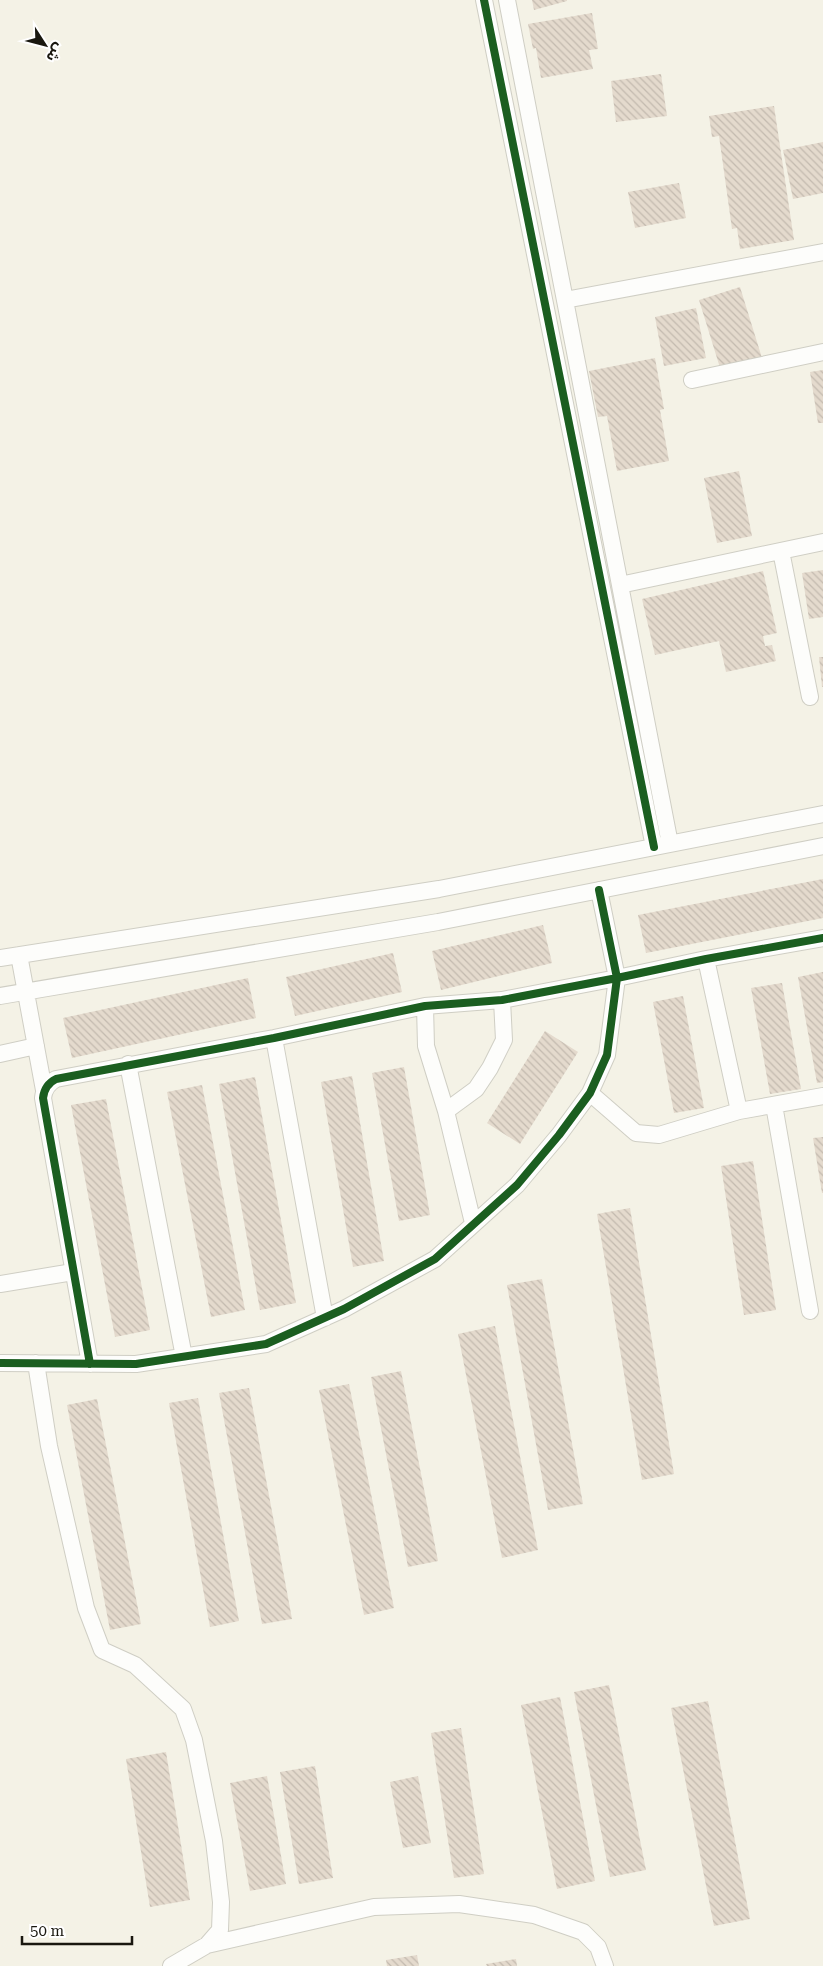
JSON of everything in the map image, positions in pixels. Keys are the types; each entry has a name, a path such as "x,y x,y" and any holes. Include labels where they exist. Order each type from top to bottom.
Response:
{"street":[{"path":"484,0 654,848"},
{"path":"507,0 670,844"},
{"path":"565,300 823,252"},
{"path":"692,380 823,352"},
{"path":"620,585 823,542"},
{"path":"781,551 810,697"},
{"path":"0,958 439,889 823,814"},
{"path":"0,996 438,922 823,846"},
{"path":"0,1363 136,1364 266,1344 344,1310 435,1259 517,1185 559,1135 590,1093 607,1055 617,978 600,890"},
{"path":"44,1090 56,1079 274,1038 425,1006 502,1000 706,959 823,938"},
{"path":"19,955 44,1090 42,1098 90,1364"},
{"path":"706,959 739,1111"},
{"path":"446,1111 476,1089 490,1068 504,1040 502,1000"},
{"path":"425,1006 426,1046 446,1111 473,1223"},
{"path":"274,1038 325,1318"},
{"path":"0,1054 36,1046"},
{"path":"128,1064 184,1357"},
{"path":"590,1093 636,1133 659,1134 739,1111 823,1096"},
{"path":"774,1105 810,1311"},
{"path":"0,1284 73,1272"},
{"path":"36,1363 49,1446 84,1599 102,1650 135,1665 183,1709 194,1740 214,1841 221,1902 220,1930 207,1945"},
{"path":"171,1966 207,1945 374,1907 459,1904 534,1915 583,1932 598,1947 605,1966"}],"building":[{"path":"532,0 567,0 567,1 534,10"},
{"path":"592,13 598,49 589,50 593,69 541,78 536,48 533,49 528,24"},
{"path":"661,74 667,116 616,122 611,81"},
{"path":"774,106 794,240 740,249 737,228 732,229 719,136 712,137 709,116"},
{"path":"823,142 823,193 793,199 783,150"},
{"path":"679,183 686,218 635,228 628,192"},
{"path":"740,287 762,358 721,371 699,300"},
{"path":"696,308 706,358 664,366 655,317"},
{"path":"655,358 664,409 660,410 669,461 617,471 607,416 598,417 589,371"},
{"path":"823,370 823,423 818,423 810,372"},
{"path":"739,471 752,536 717,543 704,478"},
{"path":"823,570 823,617 809,619 802,573"},
{"path":"763,571 777,633 763,636 765,646 772,645 776,661 726,672 719,641 655,655 642,599"},
{"path":"819,657 823,657 823,687 822,687"},
{"path":"823,879 823,918 646,953 638,915"},
{"path":"543,925 552,963 441,990 432,951"},
{"path":"393,953 402,992 295,1016 286,977"},
{"path":"823,972 823,1082 817,1083 798,977"},
{"path":"248,978 256,1018 72,1058 63,1018"},
{"path":"782,983 801,1089 770,1094 751,988"},
{"path":"683,996 704,1108 674,1113 653,1002"},
{"path":"545,1031 578,1052 520,1144 487,1123"},
{"path":"404,1067 430,1215 399,1221 372,1073"},
{"path":"352,1076 384,1261 353,1267 321,1082"},
{"path":"255,1077 296,1303 260,1310 219,1084"},
{"path":"202,1085 245,1310 211,1317 167,1092"},
{"path":"106,1099 150,1330 115,1337 71,1105"},
{"path":"823,1137 823,1193 822,1193 813,1138"},
{"path":"753,1161 776,1310 744,1315 721,1166"},
{"path":"630,1208 674,1474 642,1480 597,1214"},
{"path":"542,1279 583,1504 548,1510 507,1285"},
{"path":"495,1326 538,1550 502,1558 458,1334"},
{"path":"401,1371 438,1561 408,1567 371,1377"},
{"path":"349,1384 394,1608 364,1615 319,1390"},
{"path":"249,1388 292,1619 262,1624 219,1393"},
{"path":"198,1398 239,1621 210,1627 169,1403"},
{"path":"97,1399 141,1624 110,1630 67,1405"},
{"path":"609,1685 646,1870 610,1877 574,1692"},
{"path":"560,1697 595,1881 557,1889 521,1705"},
{"path":"708,1701 750,1919 714,1926 671,1708"},
{"path":"461,1728 484,1874 454,1878 431,1733"},
{"path":"166,1752 190,1900 150,1907 126,1759"},
{"path":"315,1766 333,1878 299,1884 280,1772"},
{"path":"267,1776 286,1884 250,1891 230,1783"},
{"path":"418,1776 431,1843 403,1848 390,1782"},
{"path":"417,1955 419,1966 387,1966 386,1960"},
{"path":"516,1959 517,1966 487,1966 486,1964"}],"cycle path":[{"path":"484,0 654,847"},
{"path":"90,1364 43,1098 45,1089 51,1082 56,1079 274,1038 425,1006 502,1000 617,978 599,890"},
{"path":"0,1363 136,1364 266,1344 344,1309 435,1259 517,1185 559,1135 590,1093 607,1055 617,978 706,959 823,938"}]}
